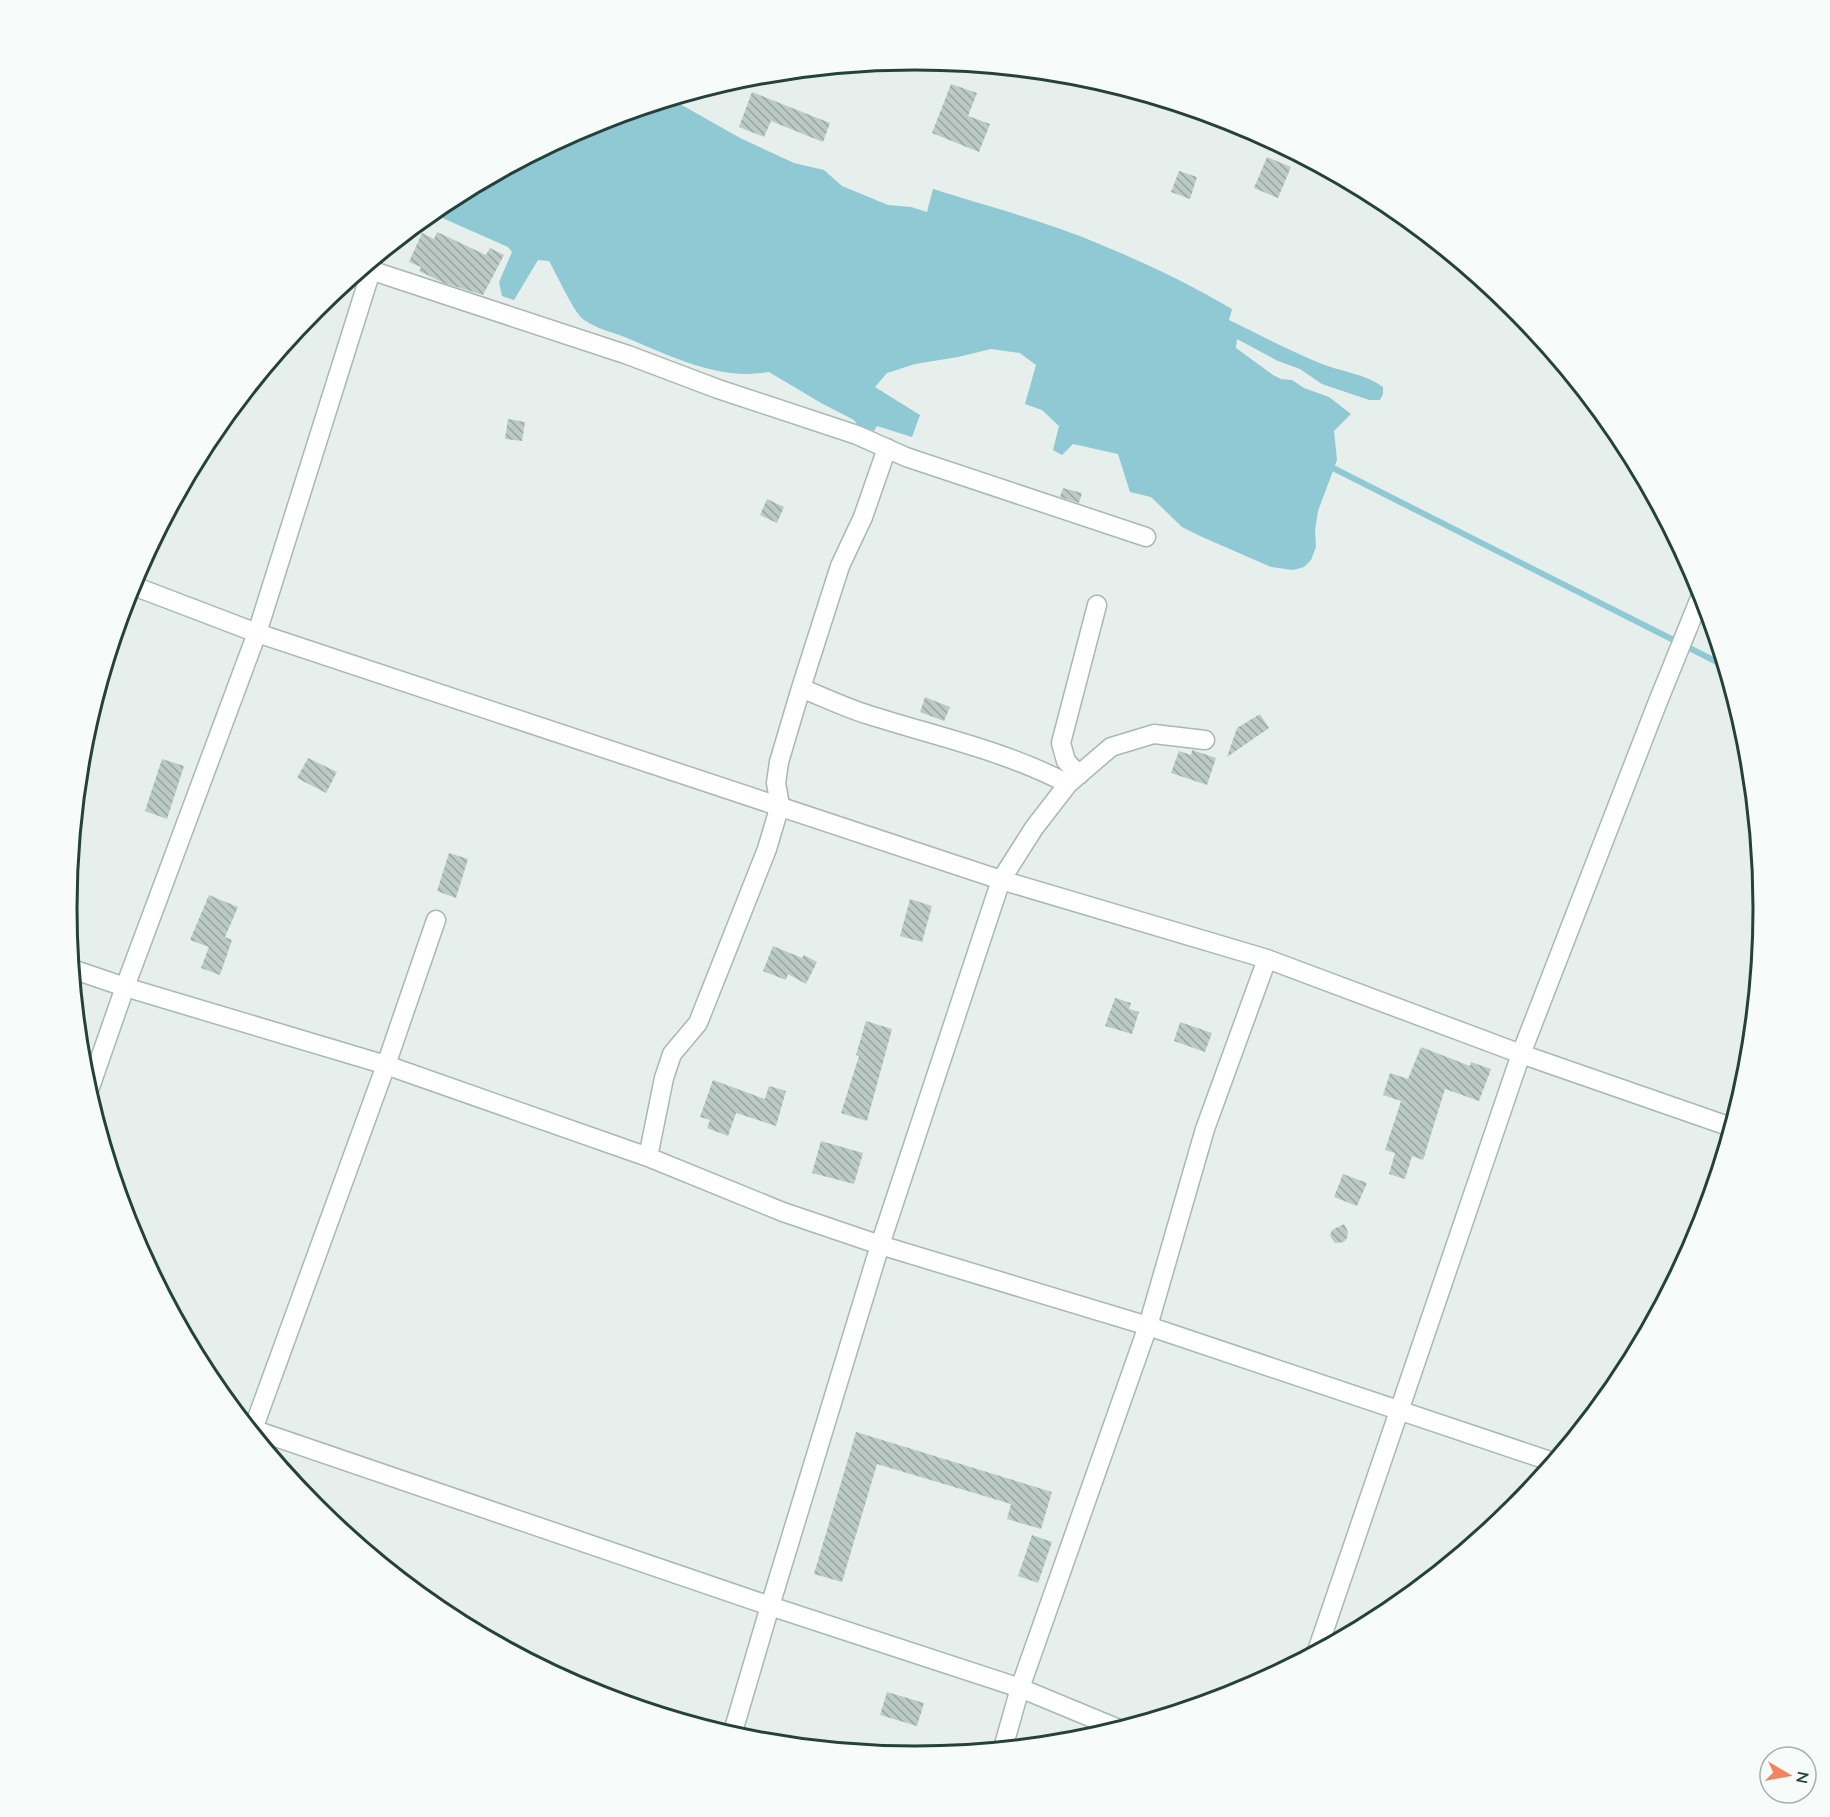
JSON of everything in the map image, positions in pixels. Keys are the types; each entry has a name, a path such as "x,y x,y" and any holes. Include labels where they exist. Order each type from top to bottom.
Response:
{"street":[{"path":"372,270 628,355 718,389 858,435 906,457 1146,537"},
{"path":"94,1075 257,633 365,276"},
{"path":"648,1157 664,1078 672,1054 698,1023 767,849 780,805 776,783 779,762 801,688 840,566 863,517 887,448"},
{"path":"141,589 257,633 1001,880 1267,959 1521,1054 1724,1125"},
{"path":"1073,779 1061,743 1097,605"},
{"path":"1320,1641 1521,1054 1696,607"},
{"path":"801,688 866,714 940,736 1046,773 1073,779"},
{"path":"735,1726 880,1245 1001,880 1034,828 1073,779 1111,747 1154,734 1205,740"},
{"path":"254,1424 386,1065 436,920"},
{"path":"1006,1741 1020,1688 1148,1326 1205,1129 1267,959"},
{"path":"80,972 386,1065 648,1157 783,1212 880,1245 1148,1326 1401,1409 1546,1460"},
{"path":"262,1433 770,1606 1020,1688 1106,1724"}],"water":[{"path":"681,104 740,138 794,163 824,170 842,186 888,205 911,207 927,212 933,189 1083,237 1185,283 1232,309 1229,320 1310,359 1376,383 1383,387 1383,394 1380,400 1369,400 1322,384 1300,369 1278,361 1237,339 1236,348 1273,375 1281,379 1292,380 1304,388 1329,397 1351,414 1334,431 1337,460 1318,511 1315,530 1316,547 1311,560 1304,567 1293,570 1271,567 1182,527 1151,497 1130,492 1118,454 1073,444 1062,455 1053,450 1059,426 1042,410 1025,404 1036,365 1020,353 991,349 915,364 887,373 875,387 920,415 912,437 877,426 874,431 857,424 854,420 769,372 732,373 696,366 589,323 575,310 549,261 538,260 514,300 502,296 499,282 512,252 508,247 441,218 496,183 544,157 594,134"}],"building":[{"path":"951,84 977,93 968,116 990,124 979,152 932,133"},
{"path":"752,92 830,123 823,142 771,121 764,137 739,127"},
{"path":"1267,157 1291,167 1278,198 1254,188"},
{"path":"1179,171 1197,177 1190,199 1171,192"},
{"path":"437,232 486,255 490,248 504,255 483,295 444,283 419,271 421,267 409,262 422,233 434,239"},
{"path":"508,419 525,422 522,441 505,439"},
{"path":"1063,488 1082,493 1079,503 1060,497"},
{"path":"767,499 784,507 777,523 760,515"},
{"path":"925,697 950,707 944,721 920,712"},
{"path":"1260,714 1269,728 1227,757 1237,728"},
{"path":"1192,750 1216,758 1207,785 1171,773 1179,751 1191,755"},
{"path":"308,758 337,772 326,793 297,778"},
{"path":"162,759 184,766 167,819 145,811"},
{"path":"449,853 468,859 456,898 437,891"},
{"path":"209,895 238,907 225,937 232,940 220,975 201,968 209,947 190,940"},
{"path":"910,899 932,906 922,942 900,936"},
{"path":"773,946 802,958 804,955 817,962 806,984 788,974 786,980 763,971"},
{"path":"1115,998 1131,1003 1129,1009 1139,1012 1132,1034 1105,1026"},
{"path":"866,1021 892,1029 867,1121 841,1113 859,1056 856,1055"},
{"path":"1180,1022 1212,1033 1205,1052 1174,1041"},
{"path":"1421,1047 1470,1066 1471,1062 1491,1069 1479,1101 1445,1089 1423,1160 1412,1156 1405,1179 1389,1174 1395,1153 1385,1150 1401,1101 1383,1095 1390,1073 1408,1079"},
{"path":"713,1080 765,1099 769,1086 786,1091 776,1126 736,1113 728,1136 707,1128 710,1120 700,1117"},
{"path":"821,1141 863,1153 854,1184 812,1173"},
{"path":"1343,1174 1367,1183 1357,1206 1334,1197"},
{"path":"1344,1224 1348,1232 1347,1238 1344,1242 1335,1243 1330,1236 1332,1230"},
{"path":"856,1432 1052,1492 1041,1529 1007,1519 1011,1504 877,1464 842,1582 814,1574"},
{"path":"1032,1535 1052,1542 1038,1583 1018,1576"},
{"path":"887,1692 924,1703 917,1726 880,1715"}],"waterway":[{"path":"1327,465 1715,661"}]}
